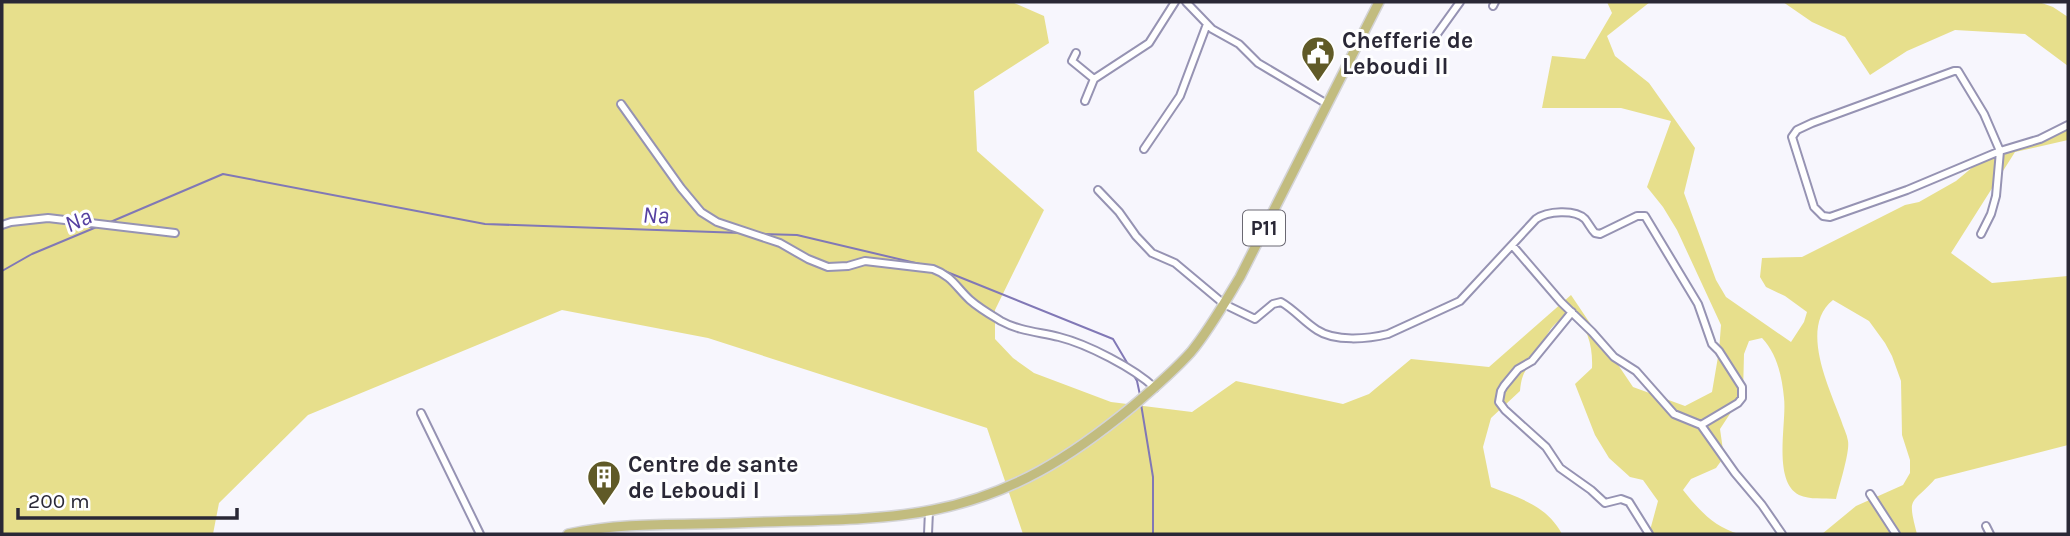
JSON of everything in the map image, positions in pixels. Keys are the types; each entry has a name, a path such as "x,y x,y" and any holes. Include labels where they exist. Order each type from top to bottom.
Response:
{"main road":[{"name":"P11","path":"568,534 617,527 699,529 929,511 969,501 1030,478 1088,441 1176,369 1224,304 1379,2"}],"street":[{"path":"1085,101 1094,79 1149,43 1175,2"},
{"path":"1186,2 1207,24 1239,44 1258,63 1327,104"},
{"path":"1437,34 1460,2"},
{"path":"1144,149 1180,96 1207,24"},
{"path":"1076,52 1072,61 1094,79"},
{"path":"1981,234 1996,196 2000,150 1984,114 1956,70 1812,123 1797,130 1792,136 1814,207 1823,216 1830,217 1907,190 2000,150 2040,139 2068,125"},
{"path":"621,104 681,188 701,212 717,222 780,243 828,267 848,266 865,261 933,269 952,279 971,302 1003,322 1040,335 1079,344 1144,377 1155,388"},
{"path":"1097,190 1119,212 1152,253 1175,263 1224,304 1255,319 1273,304 1282,302 1316,330 1338,337 1376,337 1388,334 1460,301 1536,219 1545,214 1576,214 1584,218 1592,231 1600,234 1637,216 1645,216 1698,304 1712,344 1742,387 1742,398 1738,403 1701,425"},
{"path":"2,225 48,218 175,233"},
{"path":"1511,245 1614,357 1636,371 1674,414 1701,425 1782,534"},
{"path":"1572,312 1532,361 1518,369 1504,386 1499,402 1546,446 1560,468 1605,503 1621,499 1629,502 1649,534"},
{"path":"421,413 480,534"},
{"path":"1870,494 1896,534"},
{"path":"928,534 929,511"},
{"path":"1986,526 1990,534"}],"shaded area":[{"path":"2,2 1012,2 1044,16 1049,43 974,91 977,151 1044,210 995,310 995,339 1013,358 1034,373 1111,402 1192,412 1236,381 1343,404 1369,394 1411,359 1489,367 1571,295 1633,387 1685,406 1712,392 1721,325 1677,230 1647,187 1671,121 1621,108 1542,108 1552,56 1585,59 1612,13 1607,2 1650,2 1607,36 1615,56 1649,83 1695,148 1684,193 1716,280 1726,297 1791,342 1807,312 1785,296 1766,287 1760,277 1762,258 1802,257 1905,205 1919,202 1956,181 1998,146 2040,139 2068,129 2068,140 2015,152 1951,253 1992,283 2068,276 2068,445 1935,479 1913,502 1912,513 1917,534 1822,534 1856,506 1903,485 1910,473 1910,460 1902,435 1901,381 1892,356 1869,321 1833,300 1823,312 1817,341 1824,375 1848,441 1836,499 1803,497 1791,488 1783,464 1782,382 1775,358 1762,338 1749,341 1744,354 1743,394 1720,429 1724,457 1716,468 1691,479 1683,490 1708,517 1739,534 1649,534 1658,501 1643,480 1630,477 1609,458 1595,435 1575,384 1592,368 1592,360 1586,331 1572,312 1549,331 1525,372 1520,391 1491,418 1483,447 1491,487 1541,510 1562,534 1023,534 987,428 708,338 562,310 308,415 219,503 213,534 2,534"},
{"path":"1783,2 2039,2 2068,17 2068,66 2025,34 1955,30 1907,51 1870,75 1845,37 1812,22"}],"waterway":[{"name":"Na","path":"108,223 223,174 485,224 742,233"},
{"name":"Na","path":"2,271 32,254 99,226"},
{"name":"Na","path":"762,234 797,235 924,265"},
{"name":"Na","path":"937,268 1113,339 1129,366"},
{"name":"Na","path":"1133,374 1140,395"},
{"name":"Na","path":"1141,404 1153,477 1153,534"}],"place":[{"name":"Chefferie de Leboudi II","path":"1318,83"},
{"name":"Centre de sante de Leboudi I","path":"604,507"}]}
